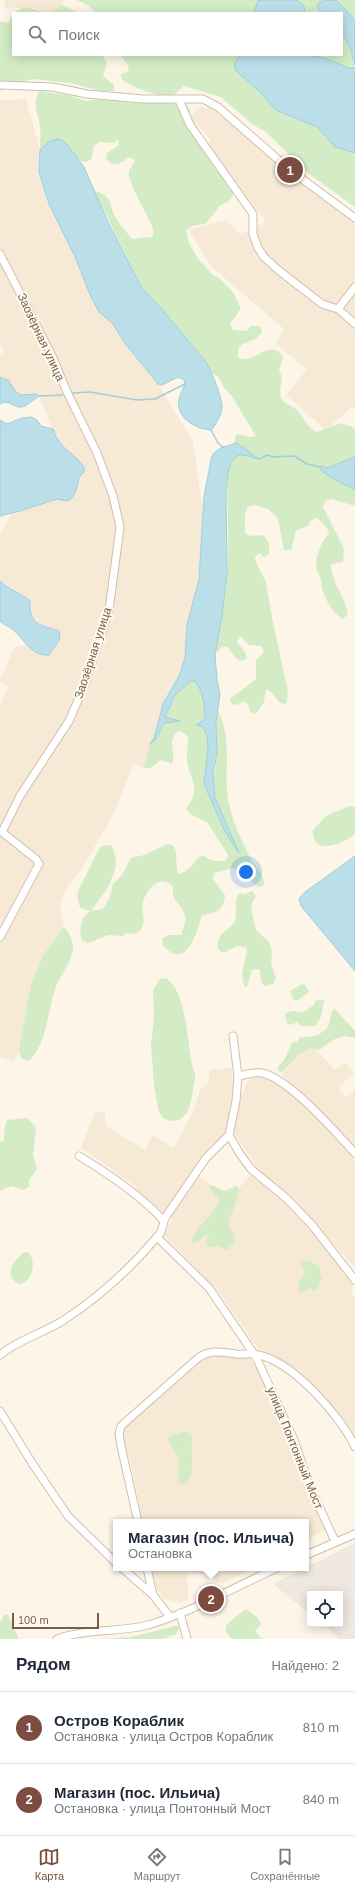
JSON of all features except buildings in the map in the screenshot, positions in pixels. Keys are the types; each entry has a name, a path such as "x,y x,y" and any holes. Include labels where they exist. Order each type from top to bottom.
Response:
{"street":[{"path":"0,85 53,87 87,94 142,99 203,99 218,107 290,170 355,218"},
{"path":"178,100 190,125 253,214 253,234 258,248 264,257 322,304 338,309 355,324"},
{"name":"Заозёрная улица","path":"0,254 53,358 67,392 94,448 113,496 120,527 109,610 84,686 69,721 45,755 20,796 2,832 36,859 39,864 0,937"},
{"path":"338,309 355,287"},
{"path":"0,1355 64,1320 101,1294 127,1270 157,1237 163,1226 163,1220 206,1158 229,1135 236,1101 238,1076 234,1036"},
{"path":"238,1076 262,1073 284,1084 297,1093 355,1153"},
{"path":"229,1135 251,1169 286,1198 312,1225 355,1280"},
{"path":"79,1156 113,1177 153,1209 163,1220"},
{"name":"улица Понтонный Мост","path":"157,1237 204,1283 224,1308 254,1354 294,1440 310,1487 335,1542"},
{"path":"137,1519 121,1446 119,1434 121,1426 204,1353 215,1351 254,1354 286,1368 324,1401 343,1426 355,1447"},
{"path":"0,1411 32,1464 68,1516 113,1560"},
{"path":"309,1554 355,1534"},
{"path":"125,1571 153,1595 170,1617"},
{"path":"148,1571 153,1595"},
{"path":"57,1639 87,1632 147,1625 180,1613 271,1571"},
{"path":"180,1613 187,1639"}],"shaded area":[{"path":"5,0 63,0 63,5 53,12 43,12 33,7 4,9"},
{"path":"26,99 40,150 39,172 41,181 52,211 58,220 91,297 99,312 113,324 124,342 158,384 193,442 203,511 199,579 187,625 185,658 179,676 163,704 144,768 134,764 111,819 79,873 68,886 60,902 64,927 44,954 31,984 19,1051 14,1061 0,1057 0,707 8,687 0,682 0,679 15,647 27,645 44,656 49,655 59,639 53,628 45,627 32,619 30,605 23,595 12,592 0,581 0,534 12,512 20,511 57,499 67,501 82,475 82,465 56,438 39,396 21,395 16,392 8,380 0,377 0,354 3,353 3,347 0,346 0,100"},
{"path":"201,106 212,109 355,221 355,409 352,407 326,430 286,395 307,369 276,344 284,329 212,267 188,230 226,220 240,234 266,222 207,146 211,141 191,116"},
{"path":"310,1044 335,1070 345,1062 354,1073 338,1088 346,1098 355,1089 355,1149 282,1075"},
{"path":"232,1068 233,1095 235,1096 226,1133 210,1146 165,1214 140,1193 134,1185 81,1148 95,1111 105,1113 106,1126 145,1150 153,1135 174,1148 193,1112 200,1090 208,1084 210,1070"},
{"path":"250,1077 269,1079 287,1089 326,1125 355,1157 355,1268 288,1193 260,1172 234,1133 240,1099"},
{"path":"252,1173 307,1222 353,1282 352,1295 355,1297 355,1440 342,1418 324,1395 290,1367 257,1348 218,1291 164,1235 172,1220 170,1218 200,1176 211,1185 225,1191 236,1186 239,1188"},
{"path":"211,1354 250,1358 266,1384 294,1447 301,1468 299,1472 325,1530 309,1538 309,1519 142,1519 130,1460 122,1437 123,1429 166,1392 192,1366"},
{"path":"355,1543 355,1639 340,1639 326,1627 343,1627 343,1591 307,1591 307,1612 273,1584 299,1571 309,1571 309,1566"},
{"path":"153,1571 246,1571 224,1583 216,1582 213,1575 187,1573 188,1599 181,1602 164,1600 156,1588"}],"green space":[{"path":"77,0 258,0 254,12 94,12 91,7"},
{"path":"297,0 330,0 322,1 318,11 319,12 305,12 304,6"},
{"path":"336,0 355,0 355,20 341,5"},
{"path":"63,5 76,12 53,12"},
{"path":"29,8 43,12 15,12 19,9"},
{"path":"12,16 12,56 103,56 107,63 103,76 114,85 114,91 100,91 70,83 33,79 7,86 0,91 0,21 8,23"},
{"path":"343,34 350,48 355,68 349,68 324,58 313,56 343,56"},
{"path":"121,56 241,56 236,61 235,70 260,92 276,110 317,127 335,147 355,153 355,207 309,174 266,132 252,124 221,97 184,86 172,96 159,95 140,89 122,80 121,74 127,72 129,66"},
{"path":"39,91 68,95 87,101 108,98 131,103 161,101 174,104 180,102 186,104 190,109 191,115 198,128 203,151 234,188 232,198 228,202 219,206 205,224 192,226 186,230 189,243 199,260 213,275 219,278 233,292 241,308 230,324 233,330 246,331 251,326 259,326 263,331 256,339 239,347 238,358 251,358 268,350 278,352 283,357 279,370 281,373 280,394 283,401 296,409 308,425 317,432 341,423 355,428 355,457 327,468 339,482 355,490 355,506 331,499 325,501 323,507 344,549 343,562 331,564 333,577 348,614 343,619 333,611 328,604 323,592 321,579 316,568 319,550 323,541 329,534 323,523 317,518 311,520 308,526 296,531 291,550 284,550 278,518 268,509 254,505 248,507 245,513 245,533 251,536 263,535 268,541 269,554 264,557 259,553 255,557 266,582 288,693 286,704 280,703 272,693 266,689 264,702 256,714 250,712 249,706 244,701 238,705 232,704 230,699 256,679 256,660 264,652 261,646 249,645 240,636 237,642 245,652 247,659 240,661 227,647 222,647 215,654 227,575 228,474 232,461 237,456 248,456 253,459 241,446 233,444 237,434 250,437 256,436 219,378 211,372 205,362 160,307 141,287 94,190 108,198 116,218 132,239 145,237 151,238 154,233 152,226 129,176 129,171 135,160 130,157 118,164 111,164 106,159 107,153 119,145 118,139 114,143 100,142 94,146 91,160 85,162 79,160 66,143 50,141 40,150 40,130 36,109 36,101"},
{"path":"191,681 195,681 198,685 204,704 205,719 197,724 203,726 208,742 208,759 204,784 225,832 237,850 215,798 214,774 217,751 217,709 222,721 227,746 227,783 230,808 239,834 251,859 263,877 264,885 258,887 238,870 232,868 214,873 213,879 225,895 223,905 215,912 202,915 197,931 189,947 184,952 178,954 170,952 162,944 163,938 169,935 181,935 185,923 185,916 182,908 175,900 173,887 164,881 155,884 147,892 142,907 144,919 140,931 134,934 127,933 122,936 108,935 89,943 82,941 81,924 84,917 90,911 80,908 77,895 100,847 105,845 112,846 116,859 115,868 111,881 91,911 103,909 110,897 113,884 122,875 131,858 144,855 168,844 174,846 175,849 178,874 186,871 202,855 213,861 226,861 228,855 207,822 190,814 186,808 194,794 194,784 187,759 188,737 184,733 178,731 175,736 172,743 172,764 160,760 151,768 144,768 150,744 156,739 164,723 177,721 165,717 175,695"},
{"path":"349,806 355,807 355,834 350,838 329,846 322,846 317,843 314,838 313,830 326,816"},
{"path":"252,891 256,896 251,905 256,930 269,942 272,952 271,964 276,978 273,984 266,986 263,985 259,969 252,970 247,987 244,986 242,975 247,949 245,947 237,946 223,953 218,949 218,942 222,934 233,924 235,920 236,900 239,893 245,894"},
{"path":"64,927 73,943 72,955 55,989 40,1045 29,1061 22,1059 19,1051 31,984 44,954"},
{"path":"166,978 173,984 182,1004 187,1028 191,1063 195,1076 191,1103 186,1114 177,1121 171,1121 163,1118 159,1112 154,1086 151,1044 154,1017 153,990 160,979"},
{"path":"302,984 306,986 309,992 297,1001 294,1000 290,991"},
{"path":"316,1000 324,1000 321,1017 315,1026 302,1026 297,1022 291,1025 287,1023 285,1016 286,1013 292,1011 303,1012 314,1005"},
{"path":"335,1009 355,1031 355,1038 344,1036 335,1039 319,1050 310,1048 299,1055 284,1071 278,1071 278,1067 284,1060 292,1043 298,1041 299,1038 316,1036 324,1031 328,1027 332,1011"},
{"path":"27,1118 36,1127 33,1155 37,1169 29,1180 29,1187 23,1190 11,1186 0,1191 0,1142 4,1140 7,1120"},
{"path":"212,1185 225,1191 236,1186 239,1188 238,1196 229,1221 235,1242 227,1250 219,1246 208,1247 206,1241 209,1235 205,1235 202,1239 193,1244 195,1233 213,1212 219,1200 209,1187"},
{"path":"25,1252 28,1252 31,1256 33,1265 31,1275 20,1284 14,1281 10,1273 14,1263"},
{"path":"302,1261 310,1262 318,1266 321,1269 320,1275 322,1278 318,1288 312,1290 310,1288 301,1293 299,1290 299,1283 305,1272 300,1263"},
{"path":"186,1431 192,1437 192,1464 190,1477 183,1485 178,1481 178,1457 168,1439 170,1436"},
{"path":"246,1609 258,1618 261,1625 255,1631 262,1639 232,1639 226,1632 226,1626"},
{"path":"5,1614 8,1615 19,1639 0,1639 0,1622"},
{"path":"180,1626 176,1634 163,1639 102,1639 131,1637"}],"water":[{"path":"258,0 297,0 304,6 305,12 254,12"},
{"path":"336,0 355,20 355,65 350,48 343,34 343,12 320,12 317,5 322,1"},
{"path":"241,56 313,56 324,58 349,68 355,68 355,153 335,147 317,127 276,110 260,92 235,70 236,61"},
{"path":"59,139 66,143 84,167 107,220 141,287 160,307 206,362 218,389 222,405 219,418 211,430 199,427 188,421 180,411 179,399 185,384 184,380 178,377 162,385 158,384 124,342 113,324 99,312 91,297 75,257 49,204 39,172 40,150 50,141"},
{"path":"0,377 8,380 16,392 21,395 36,394 39,396 22,407 6,402 0,404"},
{"path":"31,417 37,420 41,426 53,429 59,442 79,460 85,470 79,478 76,491 71,499 67,501 57,499 0,516 0,420 7,424 22,418"},
{"path":"237,443 259,459 245,455 238,456 234,458 231,463 228,474 226,490 227,574 222,616 215,654 217,680 220,694 216,722 217,753 213,774 215,798 239,853 225,832 204,784 208,749 207,736 203,727 196,725 205,719 205,714 202,694 195,681 191,681 175,695 165,717 180,721 164,723 156,739 150,744 154,738 163,704 179,676 185,658 187,625 199,579 204,496 211,460 213,454 220,448"},
{"path":"355,457 355,490 330,477 320,469 320,466 327,468"},
{"path":"0,581 30,601 31,615 37,623 59,631 60,639 49,655 43,655 32,650 11,628 0,621"},
{"path":"355,856 355,971 301,906 299,899 305,892"}],"waterway":[{"path":"73,393 90,392 137,400 155,399 185,384"},
{"path":"39,396 62,395"},
{"path":"211,430 218,443 223,447"},
{"path":"259,459 267,455 273,457 294,456 307,464 320,467"}],"place":[{"name":"Остров Кораблик","path":"290,170"},
{"name":"Магазин (пос. Ильича)","path":"211,1599"}]}
